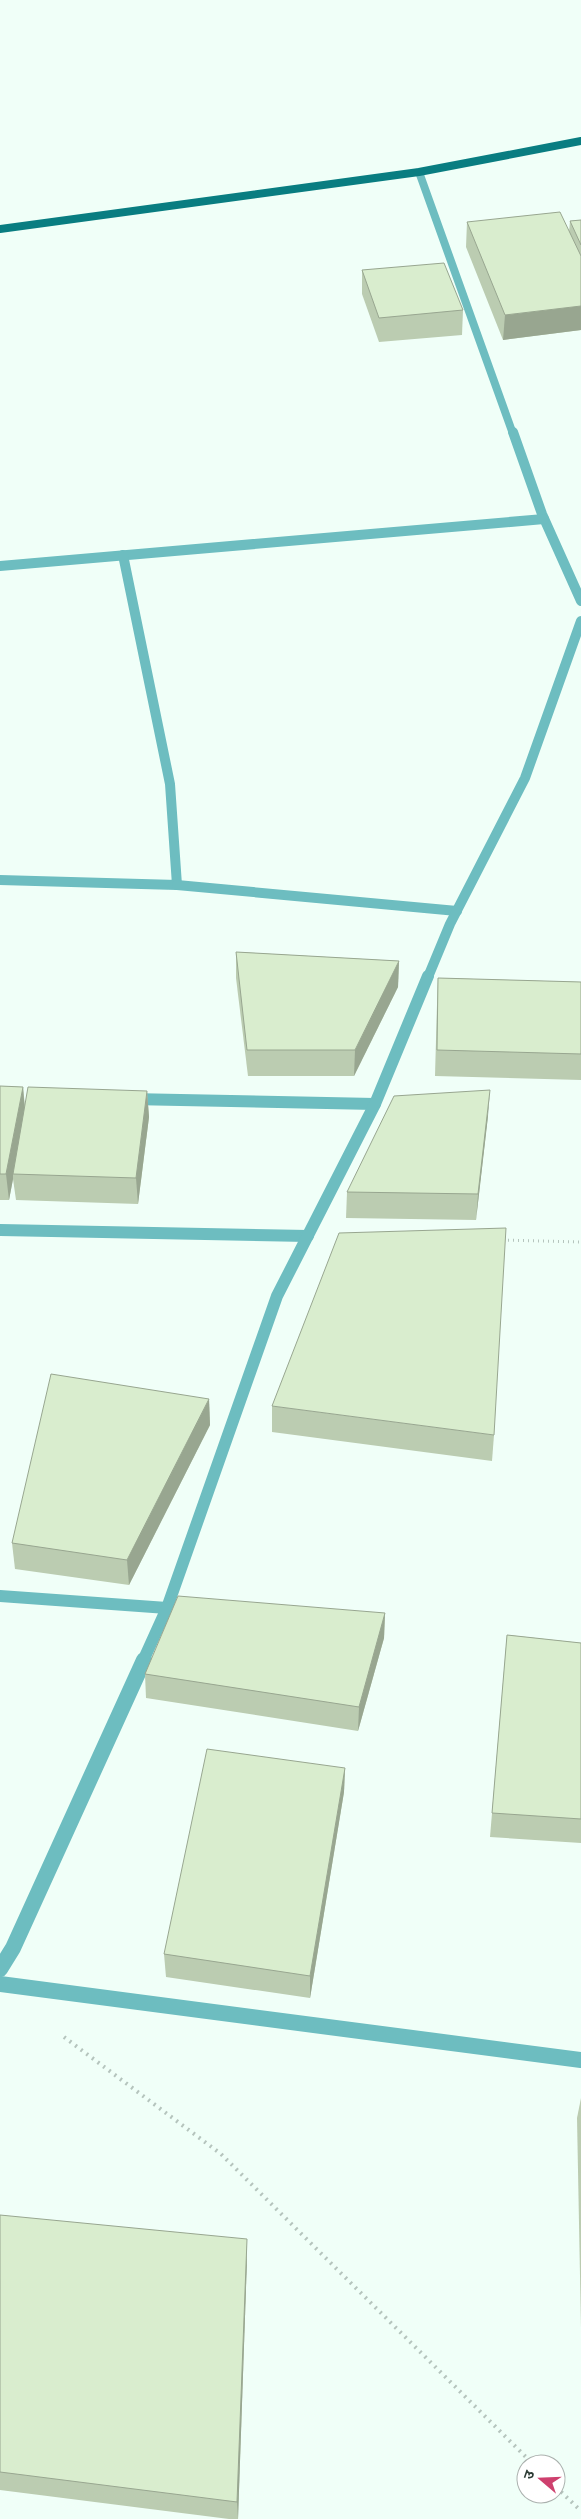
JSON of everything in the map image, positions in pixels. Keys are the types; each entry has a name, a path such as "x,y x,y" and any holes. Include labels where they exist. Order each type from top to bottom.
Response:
{"main road":[{"path":"0,229 419,172 581,141"}],"street":[{"path":"419,172 544,519 581,601"},
{"path":"0,566 544,519"},
{"path":"123,555 170,784 177,885"},
{"path":"0,1970 13,1948 167,1608 276,1296 375,1104 457,911 525,778 581,621"},
{"path":"0,880 177,885 457,911"},
{"path":"118,1099 375,1104"},
{"path":"0,1230 308,1236"},
{"path":"0,1596 167,1608"},
{"path":"0,1984 581,2060"}],"path":[{"path":"493,1240 581,1242"},
{"path":"55,2030 221,2154 523,2454"},
{"path":"566,2496 581,2511"}],"building":[{"path":"560,212 581,256 581,306 505,315 467,222"},
{"path":"581,220 581,245 570,221"},
{"path":"444,263 463,310 379,318 362,270"},
{"path":"236,952 399,961 355,1050 247,1050"},
{"path":"438,978 581,982 581,1054 437,1050"},
{"path":"0,1086 23,1087 6,1174 0,1174"},
{"path":"28,1087 147,1091 136,1178 13,1174"},
{"path":"490,1090 478,1194 347,1192 394,1096"},
{"path":"506,1228 494,1435 272,1406 339,1233"},
{"path":"51,1374 209,1399 127,1560 12,1543"},
{"path":"178,1596 385,1613 359,1707 145,1674"},
{"path":"507,1635 581,1643 581,1819 492,1813"},
{"path":"207,1749 345,1768 310,1976 164,1954"},
{"path":"0,2215 247,2239 237,2502 0,2472"}]}
